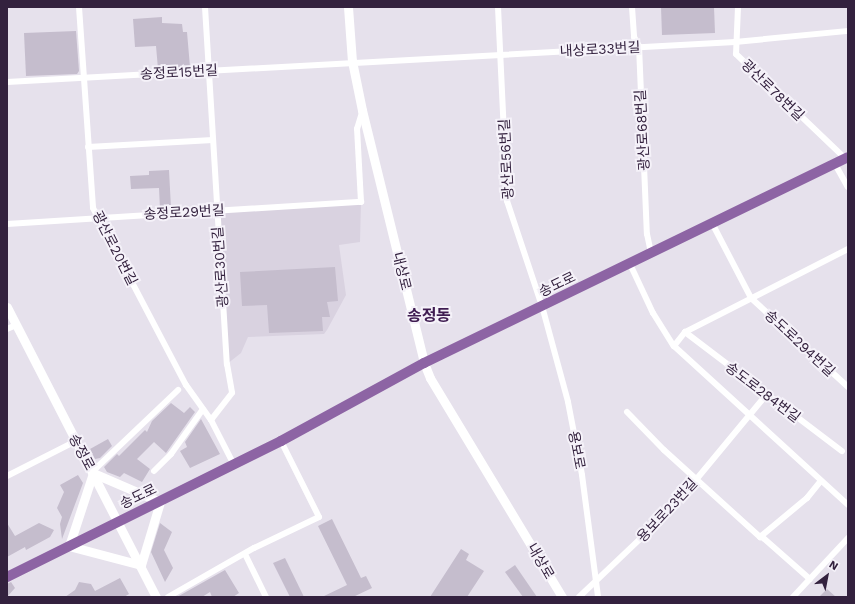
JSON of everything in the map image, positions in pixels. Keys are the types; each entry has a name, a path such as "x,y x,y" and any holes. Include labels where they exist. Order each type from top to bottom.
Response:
{"main road":[{"name":"내상로","path":"348,7 352,61 362,110 424,363 430,378 562,597"},
{"name":"송도로","path":"7,576 234,465 424,363 847,158"},
{"name":"송정로","path":"7,307 119,521 156,597"},
{"path":"93,473 160,502 141,565 69,546 93,473"}],"street":[{"name":"광산로20번길","path":"79,7 91,197 98,217 186,385 211,420 234,465"},
{"name":"광산로30번길","path":"205,7 226,364 232,393 211,420"},
{"name":"광산로56번길","path":"498,7 507,201 542,306"},
{"name":"광산로68번길","path":"632,7 634,37 639,46 647,234 651,253"},
{"name":"광산로78번길","path":"738,7 734,42 736,54 847,158"},
{"name":"내상로33번길","path":"352,61 501,55 639,46 734,42 848,31"},
{"name":"송정로15번길","path":"7,82 209,71 352,61"},
{"name":"송정로29번길","path":"7,224 98,217 361,202 357,130 362,110"},
{"path":"88,147 118,144 213,140"},
{"path":"835,164 848,187"},
{"name":"송도로294번길","path":"712,223 751,298 848,387"},
{"name":"송도로294번길","path":"685,332 845,250"},
{"path":"630,264 653,313 674,346 749,418 848,506"},
{"name":"용보로","path":"542,306 568,402 582,475 598,597"},
{"path":"7,329 16,325"},
{"path":"674,346 685,332"},
{"name":"송도로284번길","path":"685,332 842,452"},
{"path":"93,473 178,390"},
{"name":"용보로23번길","path":"580,597 697,479 749,418 767,394"},
{"path":"154,471 171,454 203,409"},
{"path":"627,412 697,479 810,579"},
{"path":"168,597 245,554 319,516 281,440"},
{"path":"7,476 76,441"},
{"path":"760,536 807,498 821,481"},
{"path":"793,597 848,538"},
{"path":"245,554 266,597"}],"shaded area":[{"path":"361,202 360,242 339,245 346,295 324,334 248,337 241,353 227,364 216,210"}],"building":[{"path":"661,7 714,7 715,33 662,35"},
{"path":"162,17 162,23 182,24 183,32 187,32 190,67 158,69 156,46 135,47 133,19"},
{"path":"76,31 79,71 77,74 26,76 24,33"},
{"path":"169,170 171,208 160,209 159,188 131,189 130,176 149,175 149,171"},
{"path":"335,267 338,301 327,302 330,317 322,317 323,331 269,333 267,305 242,306 240,272"},
{"path":"171,403 184,413 190,407 195,412 166,453 154,442 137,459 150,469 142,482 124,473 120,477 107,472 104,467 117,454 119,456 145,430 147,432 152,421"},
{"path":"201,419 220,454 190,468 180,451 187,447 185,442"},
{"path":"108,439 112,446 100,458 95,459 90,449"},
{"path":"78,475 83,483 62,539 60,524 62,517 57,508 64,492 60,485"},
{"path":"332,519 361,578 366,576 372,588 353,597 322,597 347,585 318,526"},
{"path":"7,523 15,536 39,523 54,530 50,537 26,550 25,547 7,557"},
{"path":"160,523 172,532 164,550 173,568 165,582 151,552"},
{"path":"461,549 469,554 466,560 484,571 467,597 430,597"},
{"path":"285,558 304,597 290,597 273,563"},
{"path":"515,565 537,597 523,597 505,572"},
{"path":"225,570 239,593 233,597 212,597 210,592 202,597 177,597"},
{"path":"120,578 129,594 124,597 65,597 75,590 79,582 91,584 95,591"},
{"path":"11,582 15,588 7,597 7,584"},
{"path":"827,589 836,597 819,597"}],"district":[{"name":"송정동","path":"429,316"}]}
